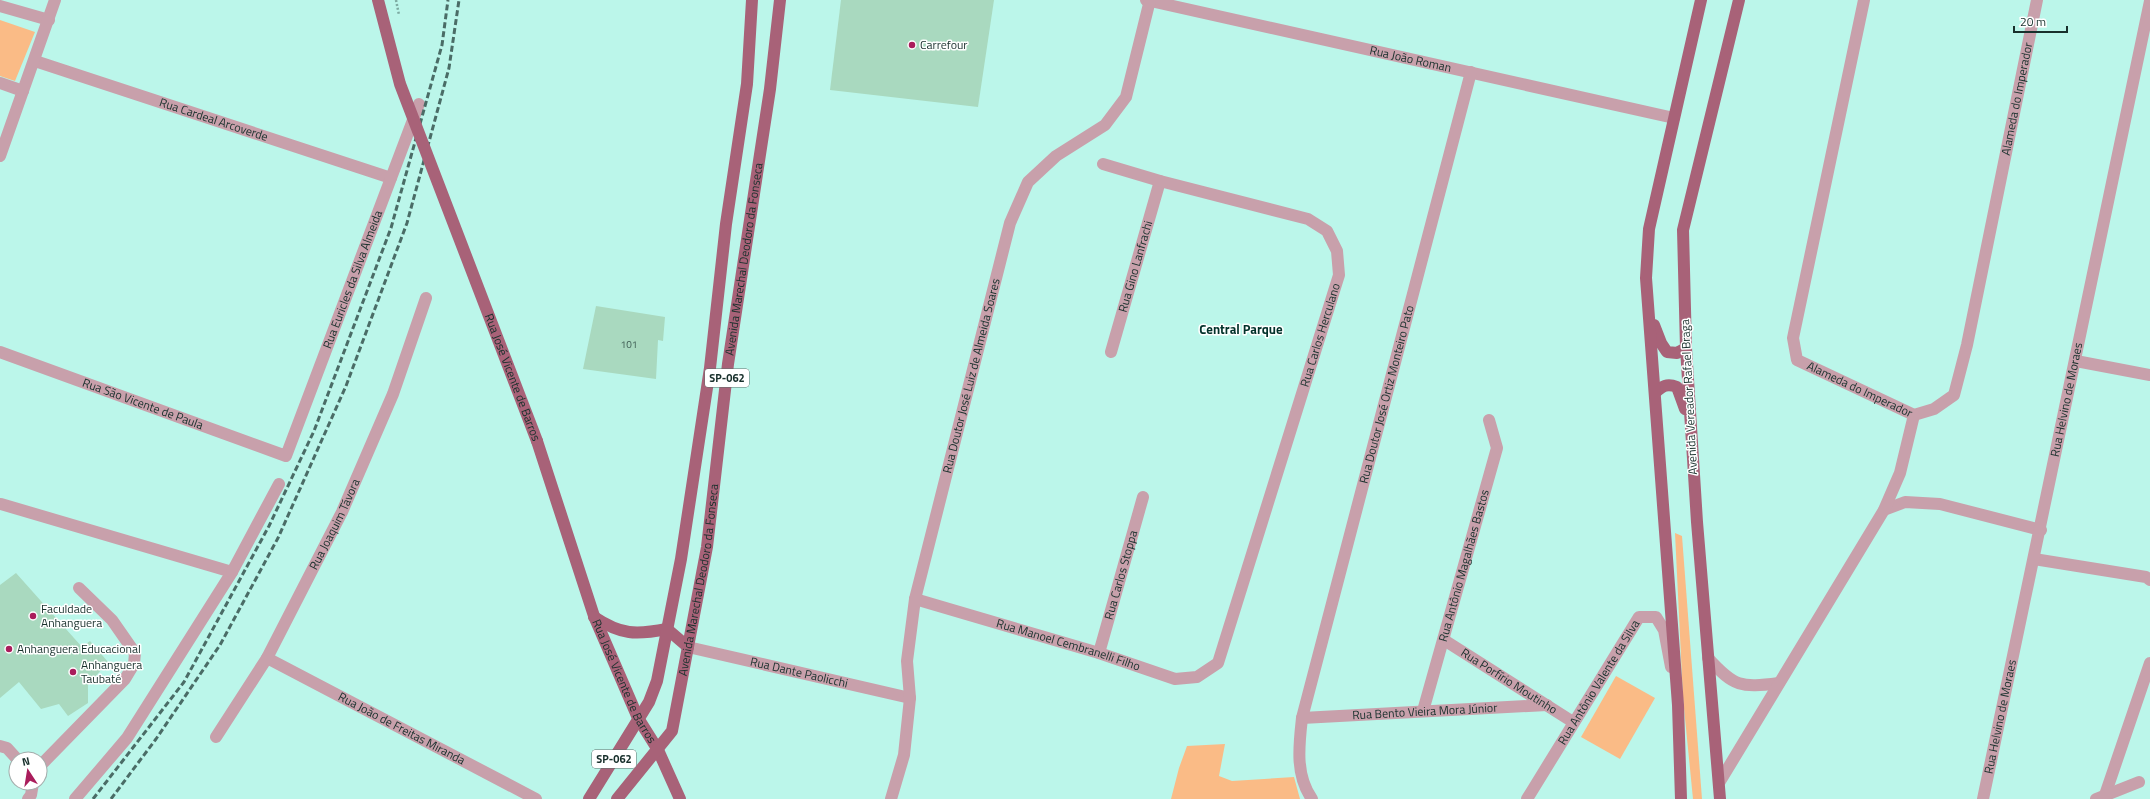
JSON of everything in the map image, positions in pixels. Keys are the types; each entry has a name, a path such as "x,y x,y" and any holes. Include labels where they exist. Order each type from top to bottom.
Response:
{"main road":[{"name":"Rua José Vicente de Barros","path":"378,0 400,84 538,441 594,616 638,718 658,750 680,799"},
{"name":"Avenida Marechal Deodoro da Fonseca","path":"638,718 649,702 657,680 681,559 710,368 726,224 747,84 752,0"},
{"name":"Avenida Marechal Deodoro da Fonseca","path":"658,750 672,732 707,547 728,364 770,89 780,0"},
{"path":"1681,799 1678,706 1646,278 1649,229 1701,0"},
{"name":"Avenida Vereador Rafael Braga","path":"1720,799 1691,429 1686,348 1683,230 1739,0"},
{"path":"1648,307 1663,348 1672,353 1686,348"},
{"path":"1655,393 1662,387 1669,384 1677,387 1681,394 1691,429"},
{"path":"594,616 610,628 624,632 636,634 667,630 688,647"},
{"name":"SP-062","path":"590,799 638,718"},
{"name":"SP-062","path":"617,799 658,750"}],"street":[{"path":"0,156 56,0"},
{"name":"Rua João Roman","path":"1149,0 1674,118"},
{"name":"Rua Doutor José Luiz de Almeida Soares","path":"891,799 904,755 910,698 907,661 915,599 1010,223 1028,182 1056,156 1105,124 1126,97 1149,0"},
{"name":"Alameda do Imperador","path":"1864,0 1793,338 1797,360 1914,415 1934,409 1954,395 1967,344 2037,0"},
{"name":"Rua Helvino de Moraes","path":"1983,799 2076,361 2150,1"},
{"path":"0,6 49,20"},
{"name":"Rua Cardeal Arcoverde","path":"35,61 391,178"},
{"name":"Rua Doutor José Ortiz Monteiro Pato","path":"1312,799 1303,783 1300,763 1299,745 1302,718 1471,72"},
{"path":"0,83 23,91"},
{"name":"Rua Euricles da Silva Almeida","path":"286,456 419,104"},
{"name":"Rua Carlos Herculano","path":"1103,164 1160,181 1308,219 1327,230 1337,251 1340,275 1218,663"},
{"name":"Rua Gino Lanfrachi","path":"1111,352 1160,181"},
{"name":"Rua Joaquim Távora","path":"216,737 267,658 342,512 393,394 426,298"},
{"name":"Rua São Vicente de Paula","path":"0,352 286,456"},
{"path":"2076,361 2150,375"},
{"path":"1719,782 1884,510 1900,473 1914,415"},
{"name":"Rua Antônio Magalhães Bastos","path":"1423,711 1497,448 1489,420"},
{"path":"76,799 127,738 232,572 278,484"},
{"name":"Rua Carlos Stoppa","path":"1100,653 1143,497"},
{"path":"1884,510 1905,502 1940,504 2040,530"},
{"path":"1,504 232,572"},
{"path":"2034,559 2146,577 2150,580"},
{"path":"48,758 125,679 134,664 135,653 112,620 78,588"},
{"name":"Rua Manoel Cembranelli Filho","path":"915,599 1100,653 1174,679 1197,678 1218,663"},
{"name":"Rua Antônio Valente da Silva","path":"1527,799 1639,617 1656,617 1664,630 1678,706"},
{"name":"Rua Porfírio Moutinho","path":"1444,640 1573,722"},
{"name":"Rua Dante Paolicchi","path":"688,647 910,698"},
{"name":"Rua João de Freitas Miranda","path":"267,658 536,799"},
{"path":"1708,658 1726,678 1740,684 1757,686 1779,683"},
{"path":"2100,797 2150,663"},
{"name":"Rua Bento Vieira Mora Júnior","path":"1302,718 1547,705"},
{"path":"0,746 7,748 10,751"},
{"path":"2100,797 2139,782"}],"shaded area":[{"path":"0,20 35,32 15,81 0,76"},
{"path":"1675,533 1682,536 1702,799 1693,799 1683,698"},
{"path":"1616,676 1655,698 1620,759 1581,737"},
{"path":"1225,744 1219,776 1232,781 1294,777 1300,799 1171,799 1179,768 1187,746"}],"building":[{"name":"Carrefour","path":"841,0 994,0 978,107 830,90"},
{"path":"596,306 665,317 663,341 658,340 656,379 583,369"},
{"path":"16,573 82,647 90,641 108,662 88,685 88,703 68,716 59,704 41,709 19,682 0,698 0,585"}],"railway":[{"path":"93,799 184,682 269,526 314,431 391,228 442,45 448,0"},
{"path":"111,799 156,739 220,645 278,538 346,386 407,223 449,68 459,0"}],"place":[{"name":"Carrefour","path":"912,45"},
{"name":"Faculdade Anhanguera","path":"33,616"},
{"name":"Anhanguera Educacional","path":"9,649"},
{"name":"Anhanguera Taubaté","path":"73,672"}],"district":[{"name":"Central Parque","path":"1241,329"}]}
